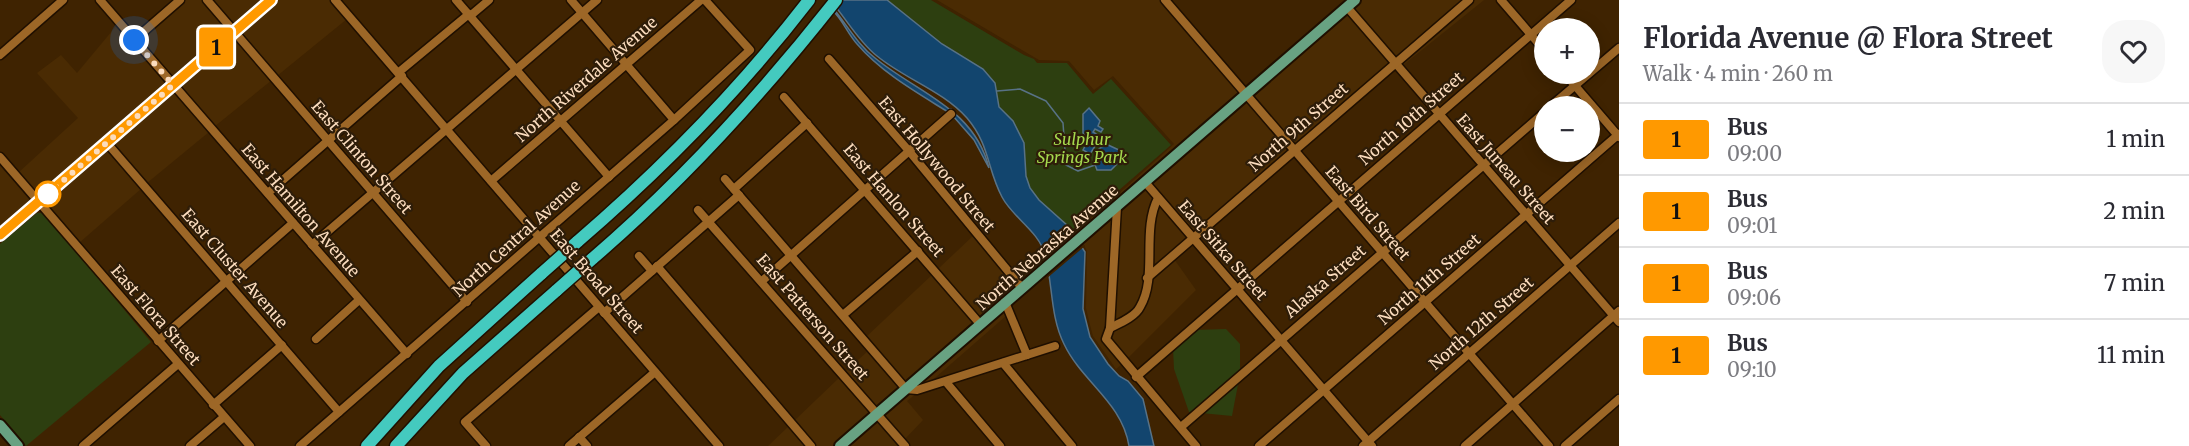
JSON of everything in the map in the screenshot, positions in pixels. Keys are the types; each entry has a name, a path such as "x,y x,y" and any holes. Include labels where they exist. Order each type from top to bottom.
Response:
{"highway":[{"path":"396,446 463,373 666,194 737,119 836,0"},
{"path":"367,446 439,366 704,126 782,37 808,2"}],"main road":[{"path":"0,235 271,0"},
{"name":"North Nebraska Avenue","path":"840,446 1351,4"},
{"path":"0,425 18,446"}],"street":[{"path":"0,55 63,0"},
{"name":"East Hamilton Avenue","path":"100,0 407,354"},
{"path":"134,40 180,0"},
{"name":"East Clinton Street","path":"207,0 467,302"},
{"name":"East Broad Street","path":"335,0 719,446"},
{"path":"456,0 609,177"},
{"path":"268,193 401,74 489,0"},
{"path":"571,0 674,120"},
{"path":"312,245 597,0"},
{"name":"North Central Avenue","path":"300,446 674,120 750,50 703,0"},
{"name":"North Riverdale Avenue","path":"491,180 703,0"},
{"name":"East Bird Street","path":"1165,0 1549,446"},
{"name":"North 9th Street","path":"1147,278 1469,0"},
{"path":"1501,0 1534,39"},
{"name":"North 10th Street","path":"1136,377 1571,0"},
{"name":"East Juneau Street","path":"1351,4 1395,63 1438,114 1569,265 1617,316"},
{"path":"1564,96 1619,48"},
{"name":"East Hollywood Street","path":"829,59 909,151 1022,288"},
{"path":"1576,86 1619,136"},
{"name":"East Hanlon Street","path":"784,97 980,324"},
{"path":"762,281 951,114"},
{"name":"Alaska Street","path":"1181,428 1280,339 1534,121"},
{"path":"486,446 465,422 655,269 708,221 807,123"},
{"name":"North 11th Street","path":"1259,446 1619,136"},
{"name":"East Cluster Avenue","path":"107,143 339,412"},
{"name":"East Flora Street","path":"0,157 250,446"},
{"path":"725,179 906,389 917,390 946,382 1054,346"},
{"name":"East Sitka Street","path":"1144,182 1324,390 1367,445"},
{"path":"1110,328 1140,309 1147,278 1151,216 1158,198"},
{"path":"1117,207 1110,328 1106,339 1196,446"},
{"name":"East Patterson Street","path":"698,210 904,446"},
{"path":"158,341 293,223"},
{"name":"North 12th Street","path":"1367,445 1469,352 1619,223"},
{"path":"843,315 918,251"},
{"path":"639,256 655,269 811,446"},
{"path":"316,339 360,300"},
{"path":"1005,302 1027,355"},
{"path":"1465,446 1617,316"},
{"path":"213,405 282,345"},
{"path":"1003,363 1072,446"},
{"path":"83,446 178,364"},
{"path":"569,446 655,372"},
{"path":"946,382 1000,446"},
{"path":"1564,446 1619,399"},
{"path":"190,446 224,417"},
{"path":"579,437 587,446"}],"shaded area":[{"path":"185,0 203,0 230,32 173,80 139,40"},
{"path":"211,0 266,0 235,27"},
{"path":"275,0 331,0 347,19 277,76 239,32"},
{"path":"937,0 1160,0 1242,95 1078,236 1076,232 1174,144 1113,76 1094,90 1069,61 1039,60"},
{"path":"1360,0 1464,0 1396,58 1351,7"},
{"path":"1473,0 1484,0 1402,66 1399,63"},
{"path":"1346,12 1390,63 1295,146 1251,95"},
{"path":"117,25 168,85 39,198 18,173 78,118 37,73 61,55 77,73"},
{"path":"234,36 272,80 214,127 177,85"},
{"path":"172,89 209,132 147,183 112,143"},
{"path":"1246,100 1290,150 1193,234 1149,183"},
{"path":"107,147 142,188 79,243 43,202"},
{"path":"0,163 34,202 0,231"},
{"path":"1144,187 1154,199 1148,217 1142,294 1137,307 1113,322 1120,208"},
{"path":"1158,204 1188,238 1151,271 1154,217"},
{"path":"1113,214 1107,327 1103,339 1122,364 1116,369 1093,336 1090,325 1086,308 1087,251 1082,241"},
{"path":"974,235 1017,288 981,319 938,269"},
{"path":"1174,259 1196,290 1127,359 1110,338 1111,331 1130,321 1150,279"},
{"path":"933,274 975,324 906,384 866,337"},
{"path":"1004,307 1007,315 928,384 913,386"},
{"path":"869,350 901,389 877,410 845,372"},
{"path":"840,377 872,414 836,446 816,446 794,421"},
{"path":"906,392 917,393 907,401 923,420 904,440 881,414"},
{"path":"876,419 898,446 845,446"},
{"path":"789,426 807,446 768,446"}],"green space":[{"name":"Sulphur Springs Park","path":"887,0 931,0 1034,59 1037,63 1067,63 1093,94 1111,79 1171,145 1072,231 1039,200 1030,188 1026,176 1024,143 1013,121 999,107 995,83 983,69 942,44"},
{"path":"37,213 44,213 151,342 26,446 0,415 0,244"},
{"path":"1226,329 1240,344 1240,370 1193,412 1189,412 1174,369 1173,349 1194,330"},
{"path":"1239,379 1232,416 1201,413"}],"water":[{"path":"830,0 887,0 942,44 983,69 995,83 999,107 1013,121 1024,143 1026,176 1030,188 1039,200 1068,226 1085,252 1083,309 1090,337 1108,364 1119,376 1128,381 1143,399 1154,446 1129,446 1125,431 1110,404 1081,370 1064,344 1056,322 1048,266 1042,246 1002,197 984,147 967,118 947,100 888,64 870,50"},
{"path":"833,8 869,53 950,110 948,112 924,97 877,64 854,40 832,10"},
{"path":"1089,108 1100,121 1098,126 1103,129 1101,132 1095,129 1093,132 1101,137 1090,154 1083,150 1089,139 1083,133 1083,114"},
{"path":"955,114 971,131 982,148 989,168 974,140 953,116"},
{"path":"1106,144 1119,150 1119,162 1111,170 1097,170 1094,162 1097,160 1099,149"}],"pier":[{"path":"1075,231 1085,246 1046,279 1043,259"}],"waterway":[{"path":"997,91 1020,89 1046,101 1063,123 1066,165 1078,171 1095,165"}],"bus line":[{"name":"1","path":"0,235 271,0"}],"route":[{"path":"48,194 173,85 134,40"}]}
